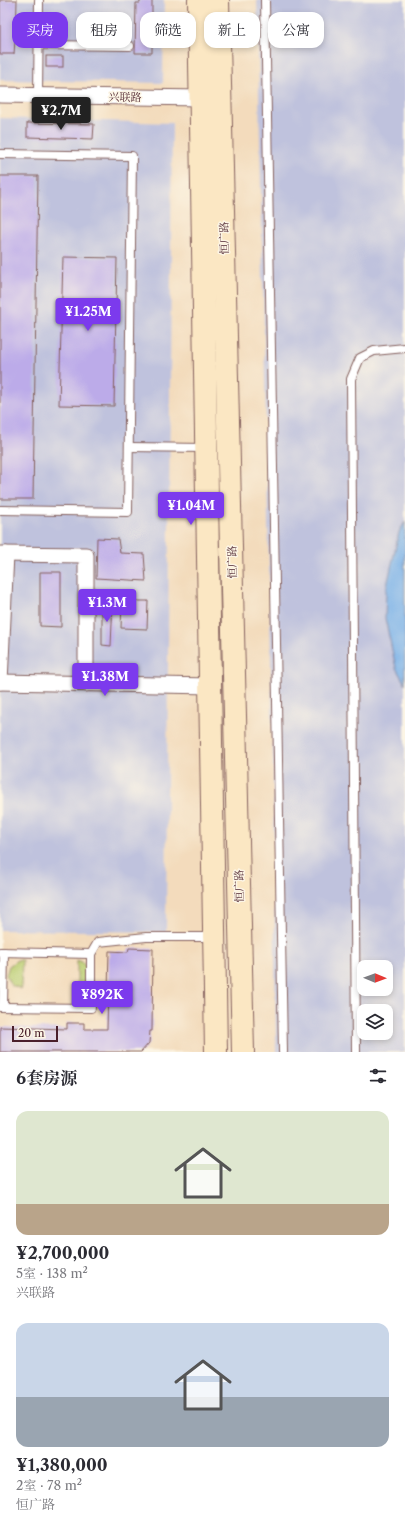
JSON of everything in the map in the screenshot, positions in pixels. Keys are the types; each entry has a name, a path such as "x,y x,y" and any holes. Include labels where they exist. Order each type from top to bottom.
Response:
{"street":[{"name":"恒广路","path":"199,0 202,98 216,1052"},
{"name":"恒广路","path":"218,0 243,1052"},
{"name":"兴联路","path":"0,95 202,98"},
{"path":"86,684 86,556 3,554 0,682 86,684 210,686"}],"lane":[{"path":"39,0 39,12"},
{"path":"265,0 283,1052"},
{"path":"38,48 38,96"},
{"path":"0,154 132,156 128,512 0,510"},
{"path":"356,1052 351,379 360,358 374,351 405,348"},
{"path":"129,447 207,448"},
{"path":"91,954 2,952 2,1007 91,1008 91,954 98,942 146,937 214,937"}],"shaded area":[{"path":"0,0 164,0 164,12 140,12 140,48 163,48 163,83 0,80"},
{"path":"257,0 405,0 405,1052 276,1052 273,759 258,48 260,48 260,12 257,12"},
{"path":"0,118 172,123 166,932 0,930"}],"green space":[{"path":"17,960 22,960 21,989 11,985 6,975 9,966"},
{"path":"77,960 82,962 89,971 83,987 77,990"}],"water":[{"path":"405,522 405,684 396,668 385,618 386,590 399,532"}],"building":[{"path":"0,0 17,0 17,12 12,12 12,48 14,48 14,54 0,54"},
{"path":"140,0 152,0 152,12 140,12 140,48 152,48 152,53 135,53 136,3 140,3"},
{"path":"46,56 63,56 63,67 46,67"},
{"path":"27,123 94,124 93,139 27,137"},
{"path":"0,176 38,176 33,499 0,499"},
{"path":"63,257 117,258 114,406 59,405"},
{"path":"97,538 118,539 120,553 144,554 146,581 96,578"},
{"path":"40,572 61,572 61,627 40,626"},
{"path":"102,601 113,601 111,646 102,645"},
{"path":"122,601 148,601 147,629 121,628"},
{"path":"129,948 153,949 152,1031 150,1031 149,1043 141,1052 0,1052 0,1027 67,1029 67,1023 84,1023 84,1029 107,1029 109,951 128,952"}]}
